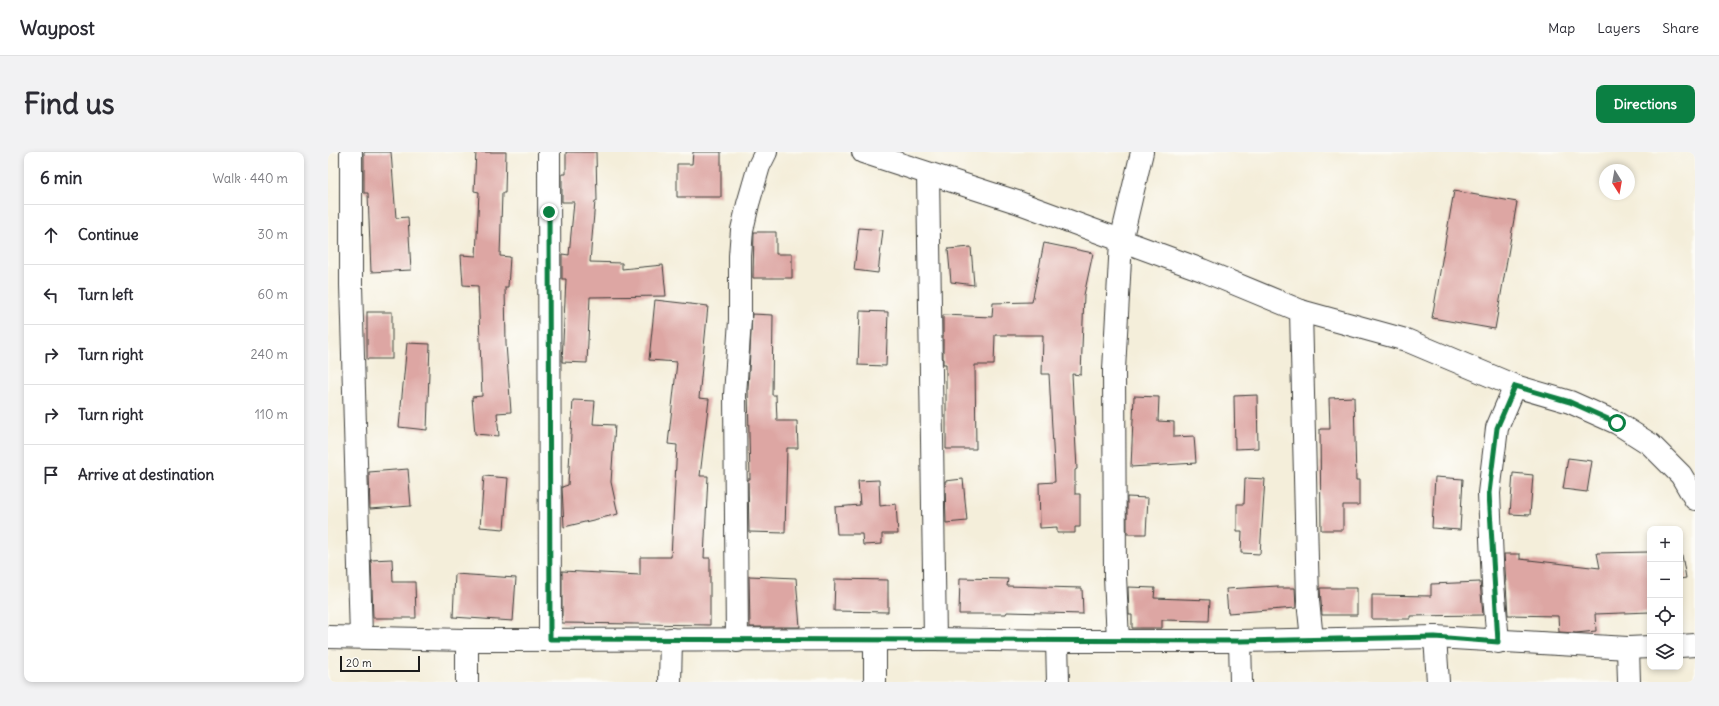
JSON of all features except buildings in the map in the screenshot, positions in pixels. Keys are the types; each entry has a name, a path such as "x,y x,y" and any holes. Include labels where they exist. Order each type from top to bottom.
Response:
{"street":[{"path":"351,152 351,285 361,637"},
{"path":"549,152 550,639"},
{"path":"737,641 736,395 740,320 740,256 742,230 748,204 766,152"},
{"path":"864,152 1017,202 1202,270 1300,311 1406,340 1515,386 1570,402 1617,423 1650,444 1682,475 1695,499"},
{"path":"1118,641 1115,576 1114,370 1121,241 1142,152"},
{"path":"928,174 929,353 935,639"},
{"path":"1300,311 1308,601 1312,639"},
{"path":"1498,642 1489,493 1497,428 1515,386"},
{"path":"328,637 467,640 671,639 737,641 935,639 1057,642 1240,641 1435,637 1498,642 1628,648 1647,647"},
{"path":"1435,637 1438,682"},
{"path":"670,682 671,639"},
{"path":"467,640 467,682"},
{"path":"874,682 876,640"},
{"path":"1240,641 1241,682"},
{"path":"1057,642 1058,682"},
{"path":"1683,646 1695,645"},
{"path":"1628,648 1629,682"}],"route":[{"path":"549,212 550,639 671,639 737,641 935,639 1057,642 1240,641 1435,637 1498,642 1493,584 1489,493 1497,428 1515,386 1570,402 1617,423"}]}
